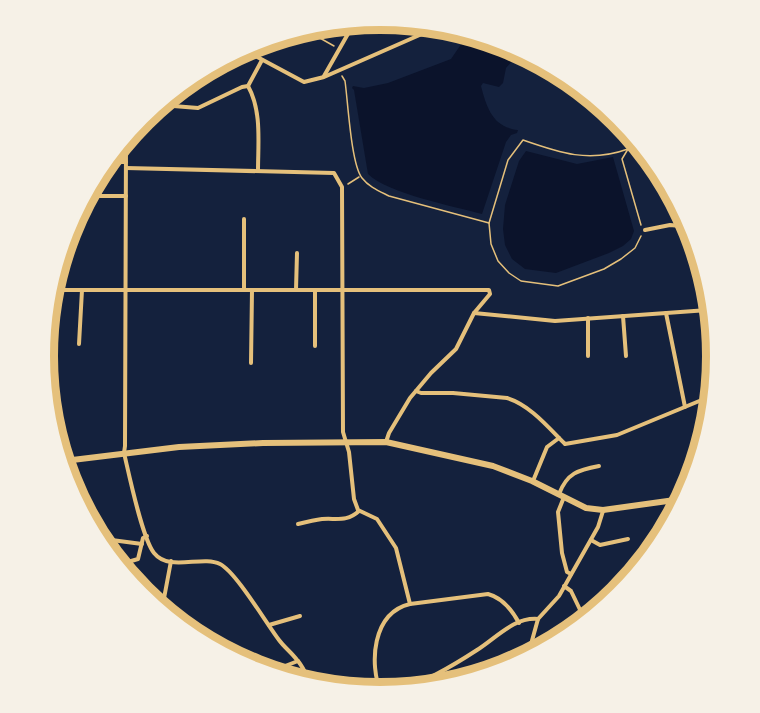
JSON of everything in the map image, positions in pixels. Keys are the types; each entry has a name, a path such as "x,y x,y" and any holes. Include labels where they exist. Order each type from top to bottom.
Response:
{"main road":[{"path":"71,460 179,447 253,443 386,442 494,466 532,481 586,508 603,510 673,500"}],"street":[{"path":"324,77 349,32"},
{"path":"254,56 304,82 324,77 423,33"},
{"path":"248,86 262,60"},
{"path":"171,106 198,108 248,86"},
{"path":"248,86 254,98 258,124 258,171"},
{"path":"126,152 124,453 147,536 153,552 160,559 215,562 223,566 248,595 306,675"},
{"path":"118,162 126,162"},
{"path":"126,168 334,173 342,187 343,432 349,452 354,499 359,511 377,519 396,548 411,604"},
{"path":"95,196 126,196"},
{"path":"244,219 244,289"},
{"path":"645,230 670,225 679,226"},
{"path":"296,290 297,253"},
{"path":"61,290 489,290 490,294 474,313 456,349 416,391 389,433 386,442"},
{"path":"79,344 82,290"},
{"path":"251,363 252,290"},
{"path":"315,290 315,346"},
{"path":"474,313 555,321 703,310"},
{"path":"666,313 685,407"},
{"path":"623,316 626,356"},
{"path":"588,318 588,356"},
{"path":"416,391 515,400 524,405 565,444 617,435 704,399"},
{"path":"532,481 547,447 559,438"},
{"path":"571,574 567,572 562,553 558,512 564,480 583,469 599,466"},
{"path":"531,646 538,619 559,596 598,527 603,510"},
{"path":"298,524 324,519 339,520 353,516 359,511"},
{"path":"127,562 138,559 143,538 147,536"},
{"path":"591,540 600,545 628,539"},
{"path":"110,540 142,544"},
{"path":"164,601 171,561"},
{"path":"564,586 571,591 582,614"},
{"path":"378,683 374,670 374,655 379,635 384,624 403,606 488,594 508,606 519,623"},
{"path":"269,625 300,616"},
{"path":"426,680 478,650 511,626 530,619 538,619"},
{"path":"279,667 298,661"}],"path":[{"path":"316,36 340,49"},
{"path":"339,70 345,81 360,176 373,189 389,196 489,223"},
{"path":"523,140 554,150 595,157 628,149 622,159 642,227 645,230 635,248 604,268 558,286 521,280 509,273 498,261 491,244 489,223 508,160 523,140"},
{"path":"342,187 360,176"}],"water":[{"path":"464,41 514,59 506,68 503,83 499,87 483,83 481,86 489,109 497,121 518,130 506,142 482,214 391,188 368,174 353,86 364,88 388,83 451,59"},
{"path":"526,151 577,164 613,157 634,231 631,239 609,253 556,273 525,269 512,259 505,245 503,229 505,205 519,161"}]}
